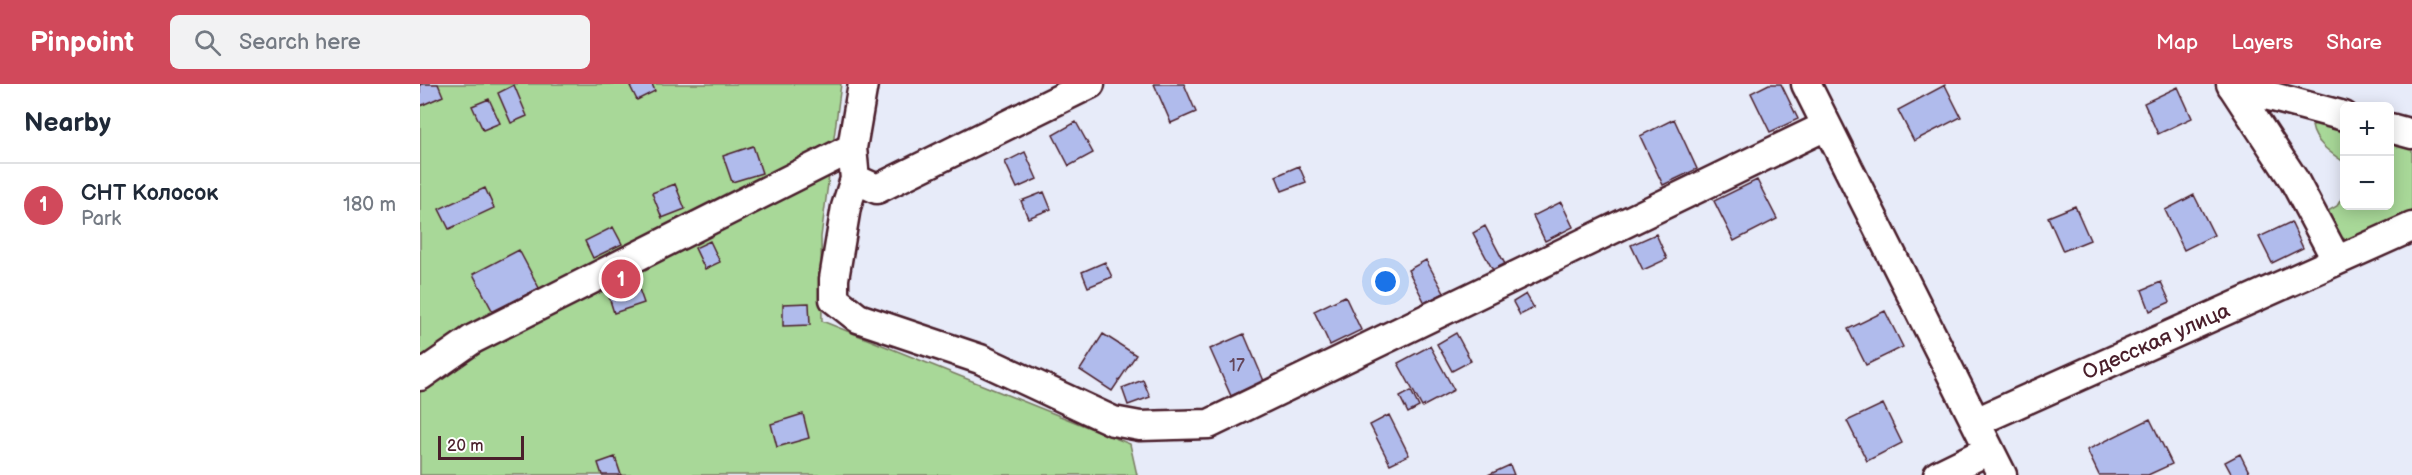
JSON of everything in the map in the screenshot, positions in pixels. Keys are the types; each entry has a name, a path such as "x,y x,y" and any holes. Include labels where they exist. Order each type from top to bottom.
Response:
{"street":[{"path":"863,84 852,148 855,179 846,207 834,279 834,299 858,318 980,359 1113,421 1140,426 1209,424 1826,126"},
{"path":"855,179 877,189 1090,84"},
{"path":"1806,84 2002,475"},
{"path":"2231,85 2340,115"},
{"path":"2231,85 2294,180 2336,260"},
{"path":"2394,129 2412,134"},
{"path":"420,376 473,339 852,148"},
{"name":"Одесская улица","path":"1976,422 2412,227"},
{"path":"1938,475 1989,450"}],"green space":[{"path":"420,84 841,84 821,237 822,321 1130,444 1137,475 420,475"},
{"path":"2322,119 2340,124 2340,159 2316,138 2312,126"},
{"path":"2394,137 2412,142 2412,220 2358,242 2334,236 2328,224 2328,211 2337,206 2340,201 2340,210 2394,210"}],"building":[{"path":"420,84 438,84 443,96 420,106"},
{"path":"652,84 655,91 637,100 630,86"},
{"path":"1154,84 1184,84 1196,112 1171,123"},
{"path":"1769,84 1781,84 1798,119 1770,132 1751,93"},
{"path":"514,85 527,116 511,123 498,93"},
{"path":"1945,85 1961,117 1914,141 1898,110"},
{"path":"2178,87 2192,118 2158,134 2144,103"},
{"path":"489,99 500,123 483,130 472,106"},
{"path":"1674,119 1697,169 1663,185 1640,136"},
{"path":"1076,122 1093,153 1069,166 1053,135"},
{"path":"753,146 762,173 732,182 723,156"},
{"path":"1025,152 1037,179 1017,188 1005,162"},
{"path":"1299,166 1306,182 1282,191 1276,176"},
{"path":"1757,180 1777,219 1734,241 1714,201"},
{"path":"675,184 685,209 662,218 652,193"},
{"path":"485,188 494,208 449,229 439,209"},
{"path":"1044,192 1051,209 1028,218 1021,201"},
{"path":"2194,195 2214,235 2184,250 2165,210"},
{"path":"1561,202 1573,227 1545,241 1533,216"},
{"path":"2075,206 2090,240 2063,251 2048,217"},
{"path":"2291,222 2303,248 2272,263 2259,237"},
{"path":"1485,226 1507,268 1495,274 1473,233"},
{"path":"613,227 622,244 593,258 585,241"},
{"path":"1656,234 1667,259 1643,270 1631,245"},
{"path":"710,241 720,262 705,269 695,248"},
{"path":"519,250 539,288 493,312 473,274"},
{"path":"1426,260 1444,293 1425,303 1408,270"},
{"path":"1105,262 1112,277 1088,287 1082,272"},
{"path":"634,275 644,303 614,313 605,284"},
{"path":"2161,282 2170,302 2150,311 2142,290"},
{"path":"1526,294 1534,308 1520,315 1513,302"},
{"path":"1345,296 1361,330 1330,345 1314,311"},
{"path":"809,303 810,325 783,326 783,304"},
{"path":"1885,311 1903,347 1866,365 1848,329"},
{"path":"1456,333 1471,361 1452,371 1437,344"},
{"path":"1103,334 1136,355 1112,391 1080,370"},
{"path":"1244,334 1264,381 1231,396 1210,349"},
{"path":"1430,346 1454,390 1422,407 1398,363"},
{"path":"1143,380 1150,397 1128,405 1122,388"},
{"path":"1411,391 1419,407 1408,413 1400,397"},
{"path":"1883,404 1902,443 1867,461 1847,421"},
{"path":"803,414 809,438 777,447 771,424"},
{"path":"1389,415 1409,455 1390,464 1370,425"},
{"path":"2150,419 2172,464 2148,475 2099,475 2087,450"},
{"path":"2240,454 2250,474 2232,475 2225,462"},
{"path":"615,457 621,475 602,475 598,463"},
{"path":"1510,465 1514,475 1488,475"}],"place":[{"name":"СНТ Колосок","path":"621,279"}]}
